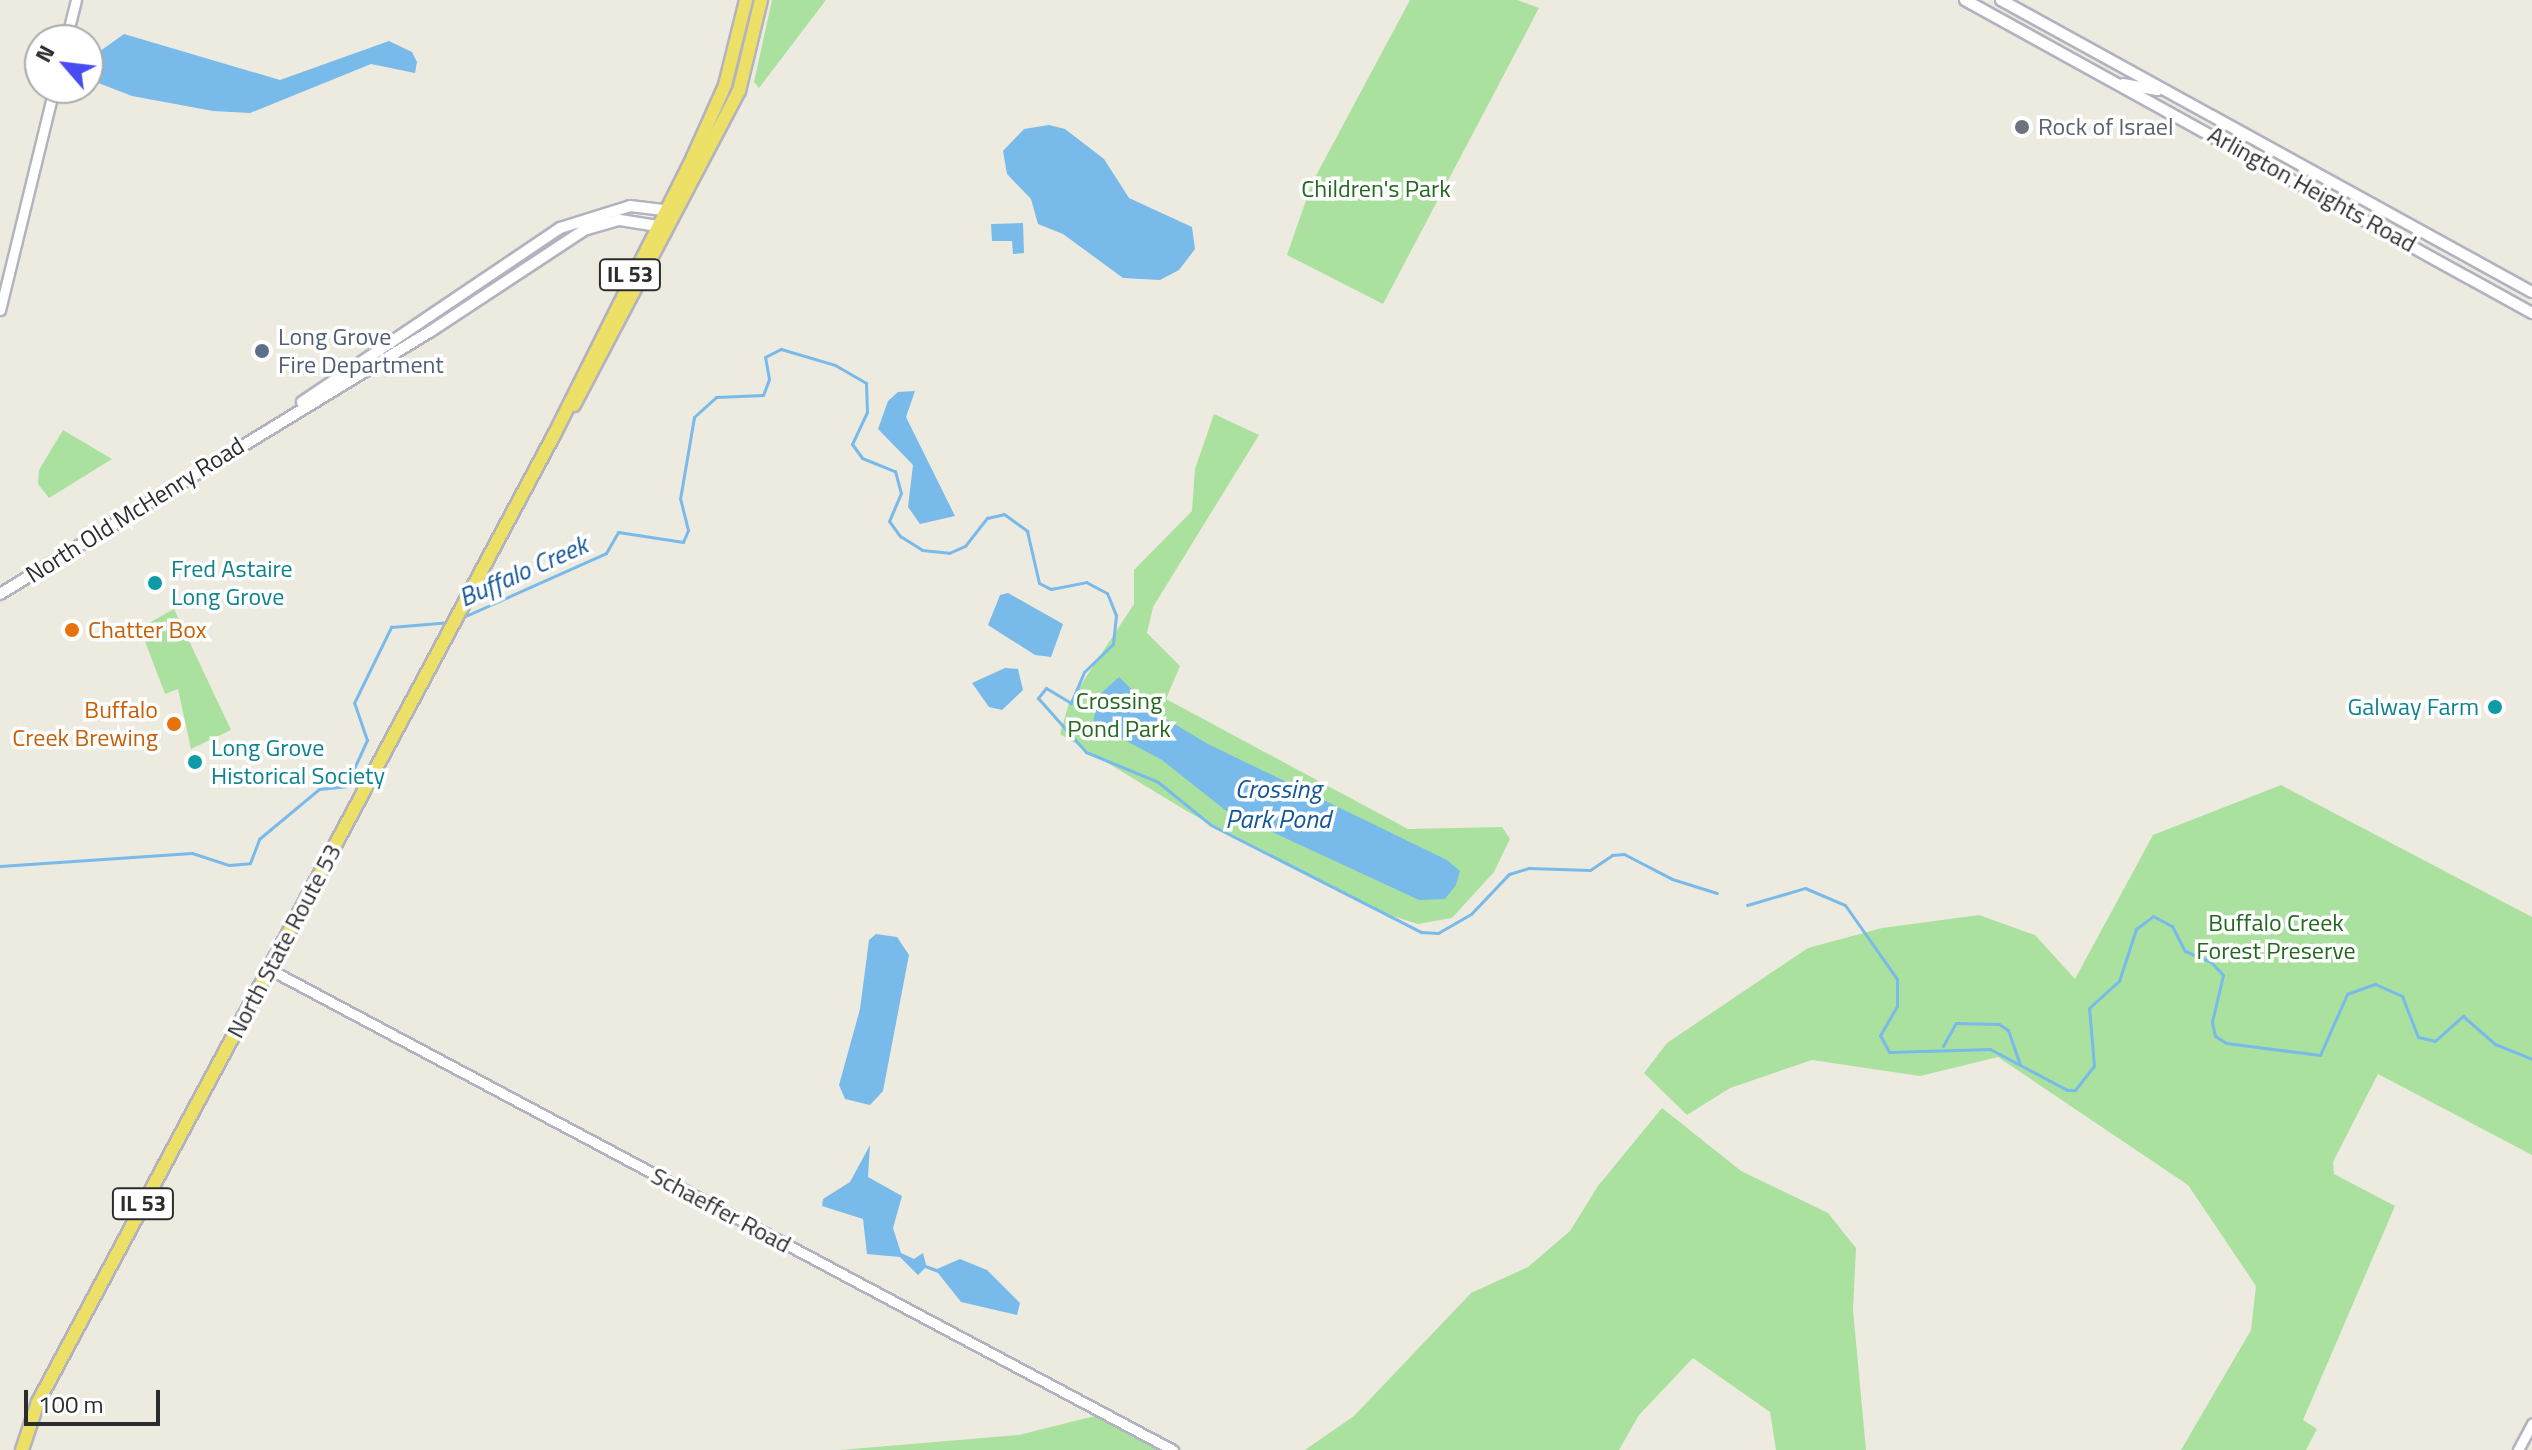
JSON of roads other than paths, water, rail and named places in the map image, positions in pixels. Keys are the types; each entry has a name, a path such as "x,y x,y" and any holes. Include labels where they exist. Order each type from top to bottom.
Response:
{"main road":[{"name":"North State Route 53","path":"554,435 716,107 746,0"},
{"name":"North State Route 53","path":"22,1450 38,1402 554,435 678,213 739,91 761,0"},
{"name":"Arlington Heights Road","path":"1965,0 2532,313"},
{"name":"Arlington Heights Road","path":"2001,0 2532,292"},
{"path":"2122,85 2182,97"},
{"name":"North Old McHenry Road","path":"270,426 560,228 612,209 664,209 678,213"},
{"name":"North Old McHenry Road","path":"0,594 270,426 431,331 584,230 620,220 656,224 669,229"}],"street":[{"path":"70,24 76,0"},
{"path":"0,310 50,104"},
{"name":"Schaeffer Road","path":"269,969 1173,1450"},
{"path":"2518,1450 2532,1424"}],"water":[{"path":"124,34 280,80 389,41 412,52 417,62 415,73 371,64 250,113 213,111 132,96 104,85 104,48"},
{"path":"1049,125 1065,129 1104,159 1129,198 1192,227 1195,249 1179,270 1160,280 1123,278 1063,234 1038,224 1031,199 1007,174 1003,151 1024,129"},
{"path":"1023,223 1024,253 1013,254 1012,241 992,241 991,224"},
{"path":"915,391 906,417 955,516 920,524 908,507 913,465 878,429 888,401 898,392"},
{"path":"1008,593 1063,624 1051,657 1035,655 988,625 1000,595"},
{"path":"1005,668 1018,669 1023,690 1002,710 989,707 972,683"},
{"name":"Crossing Park Pond","path":"1119,677 1156,713 1208,744 1447,860 1460,871 1456,885 1445,899 1419,900 1225,810 1162,760 1093,723 1098,696"},
{"path":"876,934 897,937 909,955 883,1091 870,1105 845,1099 839,1085 860,1009 869,940"},
{"path":"870,1145 868,1177 902,1196 893,1228 901,1253 914,1259 923,1253 926,1265 937,1269 960,1259 987,1270 1020,1303 1017,1315 961,1302 938,1273 925,1268 918,1275 900,1257 867,1254 863,1219 822,1206 823,1199 850,1182"}],"waterway":[{"name":"Buffalo Creek","path":"461,618 606,553 618,532 683,542 688,530 680,499 694,417 716,397 763,395 769,379 765,357 781,349 835,365 866,383 867,412 852,444 862,458 895,471 901,493 889,521 900,536 922,550 949,553 965,546 987,518 1004,514 1027,531 1039,583 1051,589 1086,582 1107,593 1116,615 1113,644 1084,672 1071,703 1046,688 1038,698 1086,752 1158,782 1211,825 1421,932 1438,933 1471,914 1509,874 1529,868 1590,870 1612,855 1624,854 1672,879 1717,893"},
{"name":"Buffalo Creek","path":"0,866 192,853 229,865 250,863 259,839 319,789 346,786 367,740 354,703 391,627 451,622"},
{"name":"Buffalo Creek","path":"1747,905 1805,888 1845,905 1897,979 1897,1006 1880,1035 1889,1052 1990,1049 2067,1090 2075,1090 2094,1066 2089,1008 2119,981 2136,929 2153,916 2172,926 2185,951 2211,962 2223,975 2212,1022 2215,1036 2226,1043 2320,1055 2347,994 2375,984 2402,996 2418,1037 2435,1041 2463,1016 2495,1044 2532,1059"},
{"path":"1943,1046 1956,1023 1999,1024 2008,1030 2020,1064"}],"place":[{"name":"Rock of Israel","path":"2022,127"},
{"name":"Long Grove Fire Department","path":"262,351"},
{"name":"Fred Astaire Long Grove","path":"155,583"},
{"name":"Chatter Box","path":"72,630"},
{"name":"Galway Farm","path":"2495,707"},
{"name":"Buffalo Creek Brewing","path":"174,724"},
{"name":"Long Grove Historical Society","path":"195,762"}],"park label":[{"name":"Children's Park","path":"1376,189"},
{"name":"Crossing Pond Park","path":"1119,715"},
{"name":"Buffalo Creek Forest Preserve","path":"2276,937"}]}
